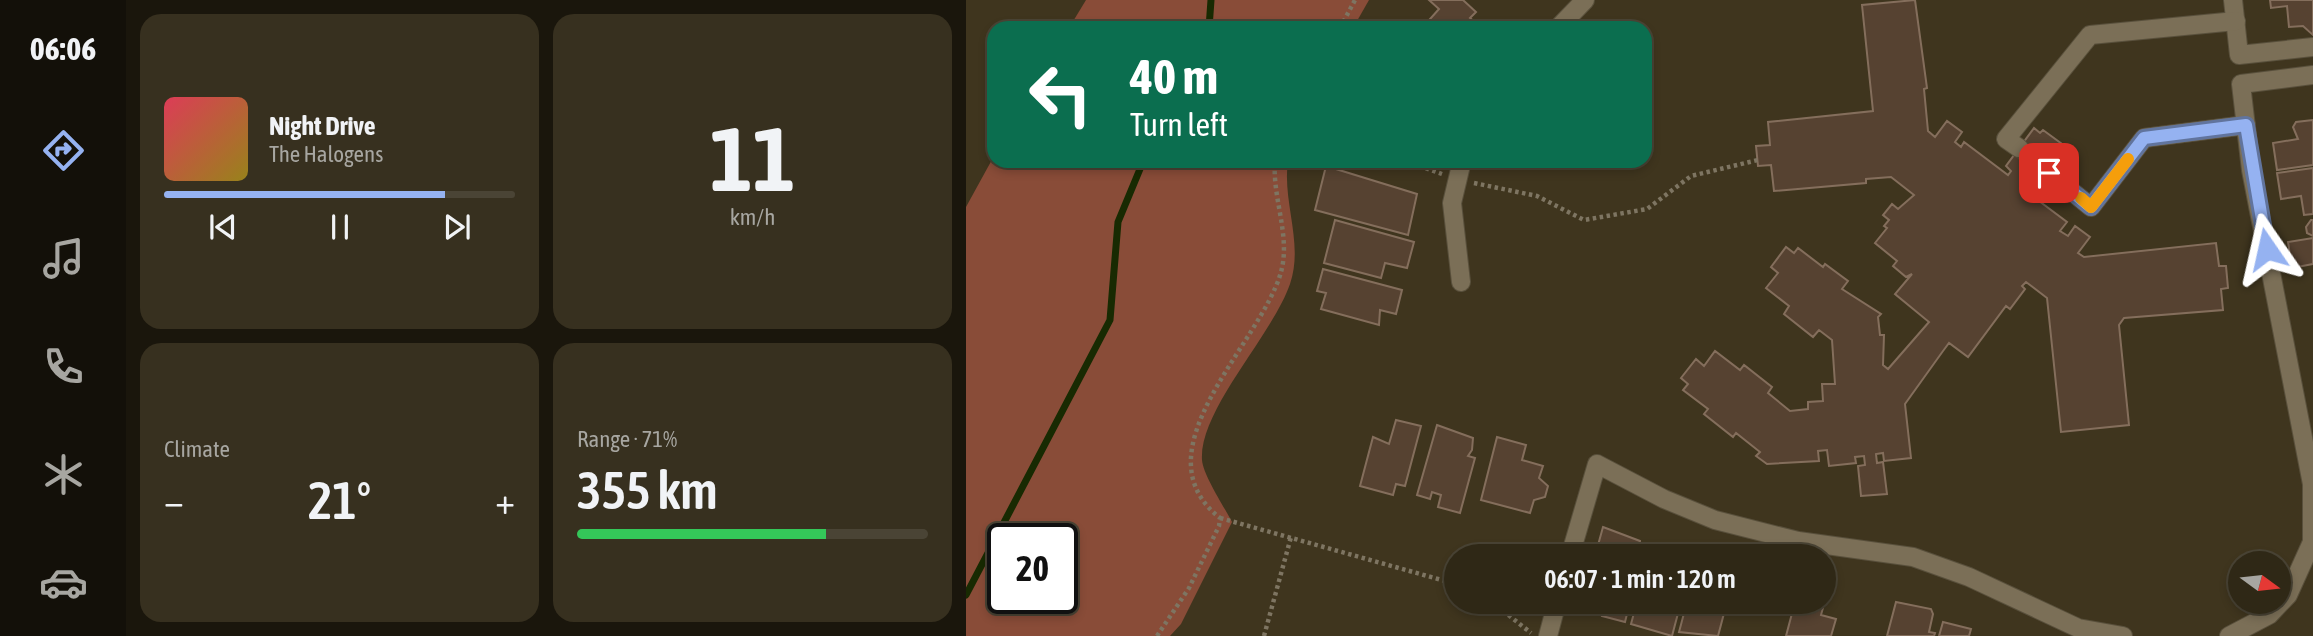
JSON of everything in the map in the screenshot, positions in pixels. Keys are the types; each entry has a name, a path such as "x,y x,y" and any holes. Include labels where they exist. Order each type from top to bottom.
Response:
{"street":[{"path":"1565,21 1585,0"},
{"path":"2233,0 2239,55 2313,47"},
{"path":"2020,148 2006,139 2091,35 2236,21"},
{"path":"2228,636 2269,615 2288,594 2312,542 2312,484 2251,170 2242,84 2313,75"},
{"path":"2049,173 2091,207 2144,138 2246,125"},
{"path":"1460,168 1452,202 1461,282"},
{"path":"1574,544 1597,464 1664,499 1715,520 1820,544"},
{"path":"1836,546 1913,557 1969,577 2078,628 2123,636"},
{"path":"1548,636 1554,614"}],"path":[{"path":"1344,21 1355,0"},
{"path":"1425,168 1457,180 1537,196 1584,220 1647,209 1691,176 1758,160"},
{"path":"1276,168 1284,249 1282,270 1261,319 1205,407 1192,451 1192,481 1207,505 1220,518 1444,581"},
{"path":"1157,636 1189,588 1220,518"},
{"path":"1264,636 1291,537"},
{"path":"1507,614 1534,636"}],"shaded area":[{"path":"1086,0 1369,0 1357,21 1073,21"},
{"path":"987,168 1288,168 1295,253 1290,284 1281,304 1224,396 1204,440 1203,466 1232,522 1181,624 1170,636 966,636 966,207"}],"building":[{"path":"1429,0 1463,0 1476,12 1470,18 1474,21 1428,21 1439,9"},
{"path":"1915,0 1927,88 1924,89 1928,131 1935,137 1947,121 1962,132 1955,142 1961,147 1964,142 2008,175 2011,171 2006,166 2034,128 2040,133 2043,130 2062,144 2059,148 2064,152 2035,191 2026,184 2023,189 2067,222 2060,231 2068,236 2075,226 2090,237 2078,253 2084,257 2216,243 2219,266 2226,266 2228,288 2221,289 2223,310 2124,318 2119,325 2129,425 2061,432 2047,298 2026,282 2022,286 2025,289 2010,309 2006,306 1968,357 1949,343 1905,404 1911,458 1884,461 1883,453 1876,454 1877,463 1883,462 1887,494 1861,496 1858,466 1865,465 1864,456 1855,457 1856,463 1829,466 1827,450 1818,451 1819,461 1767,464 1756,456 1760,452 1736,433 1733,437 1704,414 1708,409 1683,390 1688,384 1681,378 1696,359 1704,366 1715,351 1740,370 1744,365 1772,387 1768,393 1790,411 1808,409 1808,402 1823,401 1822,384 1835,384 1832,340 1819,330 1813,337 1784,314 1789,306 1766,288 1778,273 1771,267 1786,247 1794,253 1798,248 1823,267 1825,264 1848,281 1842,289 1881,314 1878,317 1880,335 1884,335 1883,365 1888,369 1929,322 1895,294 1912,274 1906,277 1893,266 1897,261 1875,243 1887,228 1884,226 1889,220 1883,215 1892,204 1898,209 1914,195 1891,177 1866,179 1866,183 1774,191 1771,165 1758,166 1756,146 1770,145 1768,122 1873,111 1862,5"},
{"path":"2270,0 2313,0 2313,35 2303,26 2289,27 2287,6 2271,8"},
{"path":"2313,120 2313,165 2277,170 2273,143 2298,139 2293,127 2296,122"},
{"path":"1326,168 1417,194 1408,235 1315,210"},
{"path":"2313,168 2313,214 2304,215 2301,196 2281,199 2277,173"},
{"path":"1335,220 1414,242 1407,268 1385,263 1381,278 1324,263"},
{"path":"2311,220 2313,236 2307,233 2306,227"},
{"path":"2313,238 2313,264 2292,268 2288,242"},
{"path":"1323,269 1402,290 1396,314 1380,310 1379,325 1321,309 1326,293 1317,291"},
{"path":"1396,420 1421,426 1405,486 1396,484 1393,495 1360,486 1373,437 1389,444"},
{"path":"1437,425 1473,438 1472,450 1468,456 1475,458 1460,513 1438,507 1441,495 1432,492 1430,499 1417,495"},
{"path":"1497,437 1526,445 1522,460 1543,466 1539,478 1548,486 1545,497 1534,500 1530,513 1481,500"},
{"path":"1603,527 1640,541 1640,544 1598,544"},
{"path":"1896,602 1931,609 1933,614 1929,632 1935,633 1934,636 1887,636"},
{"path":"1602,614 1627,614 1625,622"},
{"path":"1634,614 1678,614 1672,636 1631,624"},
{"path":"1684,614 1724,614 1718,636 1679,632"},
{"path":"1792,614 1821,614 1836,619 1831,636 1786,636"},
{"path":"1943,622 1971,629 1969,636 1939,636"}],"waterway":[{"path":"1210,21 1211,0"},
{"path":"966,595 1110,320 1118,222 1140,168"}],"tunnel":[{"path":"2019,148 2049,173"}],"slow traffic":[{"path":"2081,198 2091,207 2128,159"}],"route":[{"path":"2049,173 2091,207 2144,138 2246,125 2251,170 2267,249"}]}
